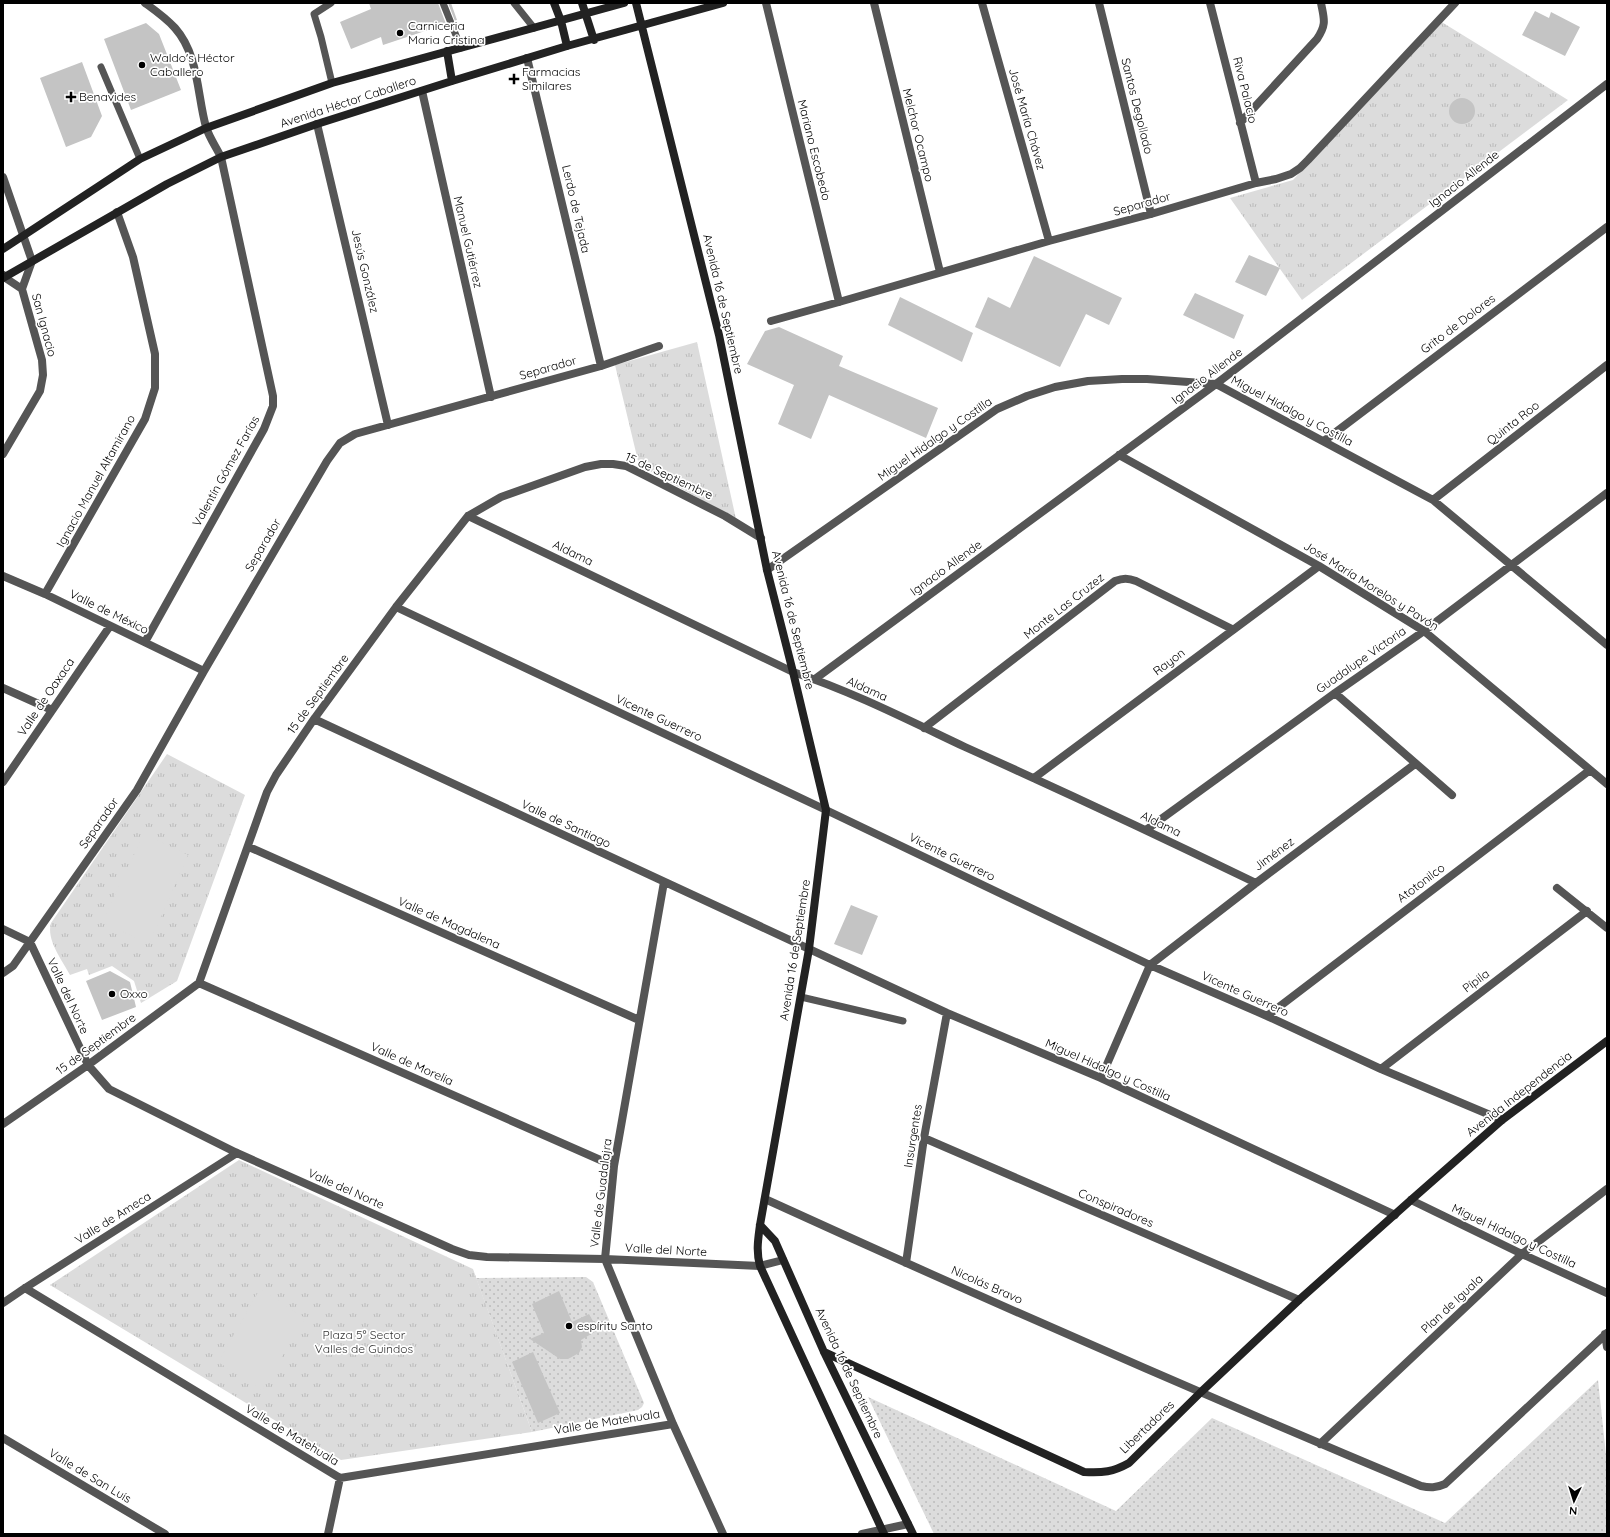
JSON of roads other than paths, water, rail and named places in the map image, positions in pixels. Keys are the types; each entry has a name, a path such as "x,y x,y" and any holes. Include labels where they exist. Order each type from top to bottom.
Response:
{"street":[{"name":"Valentín Gómez Farías","path":"145,3 163,16 177,29 187,48 196,75 206,128 221,157 273,396 273,406 264,429 145,642"},
{"path":"554,3 561,21 567,46"},
{"path":"582,3 594,40"},
{"name":"Avenida Héctor Caballero","path":"3,249 140,159 206,128 332,83 624,3"},
{"name":"Avenida 16 de Septiembre","path":"636,3 719,335 767,570 826,810 810,949 757,1245 760,1266 883,1532"},
{"name":"Avenida Héctor Caballero","path":"3,277 167,184 221,157 452,81 567,46 594,40 723,3"},
{"name":"Mariano Escobedo","path":"766,3 840,302"},
{"name":"Melchor Ocampo","path":"874,3 940,272"},
{"name":"José María Chávez","path":"982,3 1049,241"},
{"name":"Santos Degollado","path":"1099,3 1151,214"},
{"name":"Riva Palacio","path":"1210,3 1256,182"},
{"path":"1240,124 1323,31 1325,20 1320,3"},
{"name":"Separador","path":"771,320 840,302 1049,241 1151,214 1256,182 1276,179 1291,174 1300,168 1455,3"},
{"path":"447,51 452,81"},
{"name":"Lerdo de Tejada","path":"527,58 601,366"},
{"name":"Ignacio Allende","path":"815,679 1216,384 1607,84"},
{"name":"Manuel Gutiérrez","path":"422,91 491,397"},
{"name":"Jesús González","path":"318,124 388,425"},
{"path":"3,177 32,261"},
{"name":"Ignacio Manuel Altamirano","path":"45,594 145,419 155,388 155,354 134,257 117,212"},
{"name":"Grito de Dolores","path":"1324,441 1607,227"},
{"name":"San Ignacio","path":"3,454 40,391 43,376 42,360 22,289 32,261"},
{"name":"San Ignacio","path":"3,277 22,289"},
{"name":"Separador","path":"30,942 137,790 204,671 327,461 340,443 346,438 355,434 601,366 659,346"},
{"name":"Quinta Roo","path":"1434,500 1607,365"},
{"name":"Miguel Hidalgo y Costilla","path":"767,570 997,408 1055,387 1088,381 1147,379 1216,384 1434,500 1607,645"},
{"name":"José María Morelos y Pavón","path":"1119,455 1319,566 1424,631 1607,784"},
{"name":"15 de Septiembre","path":"3,1124 88,1065 200,983 249,847 267,792 276,774 314,719 396,607 468,516 501,497 585,467 601,464 613,464 626,466 644,475 725,516 761,538"},
{"name":"Guadalupe Victoria","path":"1146,830 1335,693 1424,631 1607,493"},
{"name":"Aldama","path":"468,516 793,672 815,679 1034,778 1256,883"},
{"name":"Rayon","path":"1034,778 1232,629 1319,566"},
{"name":"Valle de México","path":"3,576 45,594 204,671"},
{"name":"Monte Las Cruzez","path":"924,728 1115,581 1122,579 1136,581 1232,629"},
{"name":"Vicente Guerrero","path":"396,607 1150,965 1267,1016 1381,1069 1502,1120"},
{"name":"Valle de Oaxaca","path":"3,782 110,626"},
{"path":"3,688 52,710"},
{"path":"1335,693 1452,795"},
{"name":"Valle de Santiago","path":"314,719 810,949"},
{"name":"Jiménez","path":"1150,965 1256,883 1415,764"},
{"name":"Atotonilco","path":"1267,1016 1590,770"},
{"name":"Valle de Magdalena","path":"249,847 639,1020"},
{"name":"Valle de Guadalajra","path":"664,882 614,1166 605,1259 673,1424 723,1534"},
{"path":"1557,888 1607,928"},
{"name":"Pípila","path":"1381,1069 1587,911"},
{"path":"3,928 30,942 13,966 3,973"},
{"name":"Valle del Norte","path":"30,942 88,1065 101,1082 117,1094 237,1153 452,1249 469,1255 487,1257 605,1259 760,1266 783,1260"},
{"name":"Miguel Hidalgo y Costilla","path":"810,949 947,1013 1101,1078 1395,1215"},
{"path":"1101,1078 1150,965"},
{"name":"Valle de Morelia","path":"200,983 614,1166"},
{"name":"Insurgentes","path":"906,1263 924,1138 947,1013"},
{"name":"Avenida Independencia","path":"1411,1200 1502,1120 1607,1041"},
{"name":"Conspiradores","path":"924,1138 1299,1300"},
{"name":"Valle de Ameca","path":"3,1304 25,1288 237,1153"},
{"name":"Plan de Iguala","path":"1320,1444 1522,1254 1607,1189"},
{"name":"Nicolás Bravo","path":"765,1199 906,1263 1201,1392"},
{"name":"Miguel Hidalgo y Costilla","path":"1411,1200 1522,1254 1607,1293"},
{"name":"Libertadores","path":"824,1352 1084,1472 1101,1473 1117,1469 1129,1462 1299,1300 1411,1200"},
{"name":"Avenida 16 de Septiembre","path":"760,1225 775,1241 824,1352 913,1534"},
{"name":"Valle de Matehuala","path":"25,1288 340,1478 673,1424"},
{"path":"1201,1392 1421,1486 1430,1488 1438,1487 1444,1484 1606,1333"},
{"path":"1606,1333 1607,1347"},
{"name":"Valle de San Luis","path":"3,1438 165,1534"},
{"path":"328,1534 340,1478"},
{"path":"862,1534 883,1532 908,1524"}],"lane":[{"path":"330,3 314,14 332,83"},
{"path":"443,3 461,48"},
{"path":"514,3 534,28"},
{"path":"101,67 140,159"},
{"path":"801,997 903,1021"}],"place":[{"name":"Carniceria Maria Cristina","path":"400,33"},
{"name":"Waldo's Héctor Caballero","path":"142,65"},
{"name":"Farmacias Similares","path":"514,79"},
{"name":"Benavides","path":"71,97"},
{"name":"Oxxo","path":"112,994"},
{"name":"espíritu Santo","path":"569,1326"}],"park label":[{"name":"Plaza 5° Sector Valles de Guindos","path":"364,1342"}]}
